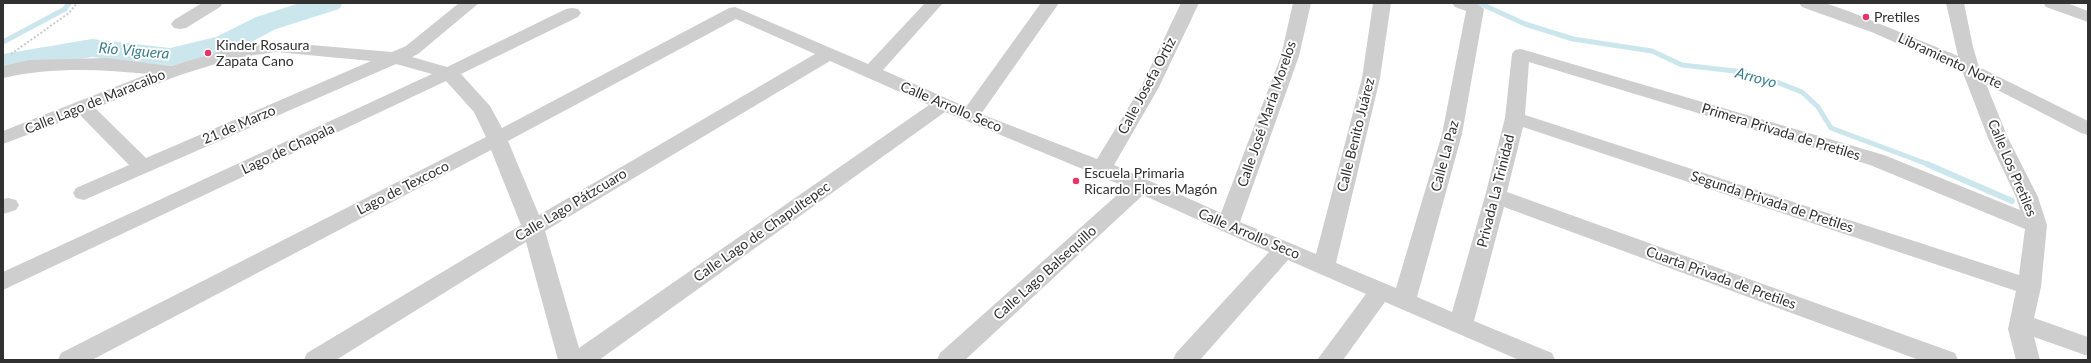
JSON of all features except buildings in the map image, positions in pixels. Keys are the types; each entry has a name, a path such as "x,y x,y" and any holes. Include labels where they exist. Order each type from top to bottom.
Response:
{"street":[{"path":"180,24 214,3"},
{"name":"21 de Marzo","path":"84,193 412,50 470,3"},
{"path":"871,72 934,3"},
{"path":"970,116 1050,3"},
{"name":"Calle Josefa Ortiz","path":"1102,168 1150,87 1190,3"},
{"name":"Calle José María Morelos","path":"1228,225 1290,56 1302,3"},
{"name":"Calle Benito Juárez","path":"1324,266 1371,78 1382,3"},
{"name":"Libramiento Norte","path":"1808,3 1839,12 1916,43 1971,69 2088,129"},
{"name":"Calle Los Pretiles","path":"1955,3 1964,47 1971,69 1998,138 2027,197 2036,225 2029,287 2020,329 2028,360"},
{"path":"2052,3 2088,17"},
{"name":"Calle La Paz","path":"1404,300 1452,134 1468,6"},
{"name":"Calle Arrollo Seco","path":"735,12 970,116 1102,168 1284,250 1324,266 1381,292 1404,300 1529,358"},
{"name":"Lago de Texcoco","path":"70,360 497,139 735,12"},
{"name":"Lago de Chapala","path":"3,282 449,73 572,13"},
{"name":"Calle Lago de Maracaibo","path":"3,138 84,108 173,71 232,53 276,47 395,58 449,73"},
{"name":"Calle Lago Pátzcuaro","path":"316,360 533,228 828,54"},
{"name":"Privada La Trinidad","path":"1460,326 1496,196 1515,118 1521,54"},
{"name":"Primera Privada de Pretiles","path":"1521,54 1877,160 2036,225"},
{"path":"6,71 29,66 107,64 173,71"},
{"path":"449,73 483,110 497,139 533,228 570,360"},
{"name":"Calle Lago de Chapultepec","path":"581,360 943,104"},
{"path":"84,108 143,167"},
{"name":"Segunda Privada de Pretiles","path":"1515,118 2029,287"},
{"name":"Calle Lago Balsequillo","path":"949,360 1140,186"},
{"name":"Cuarta Privada de Pretiles","path":"1496,196 1946,360"},
{"path":"1184,360 1284,250"},
{"path":"1329,360 1381,292"},
{"path":"2022,323 2088,347"}],"path":[{"path":"6,71 10,54 70,13 77,3"}],"waterway":[{"path":"3,42 65,9 69,3"},
{"name":"Río Viguera","path":"3,63 92,48 170,57 226,44 266,23 329,3"},
{"name":"Arroyo","path":"1479,3 1525,24 1573,39 1652,51 1682,65 1744,72 1779,83 1802,92 1818,107 1831,128 1930,165"},
{"name":"Arroyo","path":"1927,164 2012,201"}],"place":[{"name":"Pretiles","path":"1866,17"},
{"name":"Kinder Rosaura Zapata Cano","path":"208,53"},
{"name":"Escuela Primaria Ricardo Flores Magón","path":"1076,181"}]}
